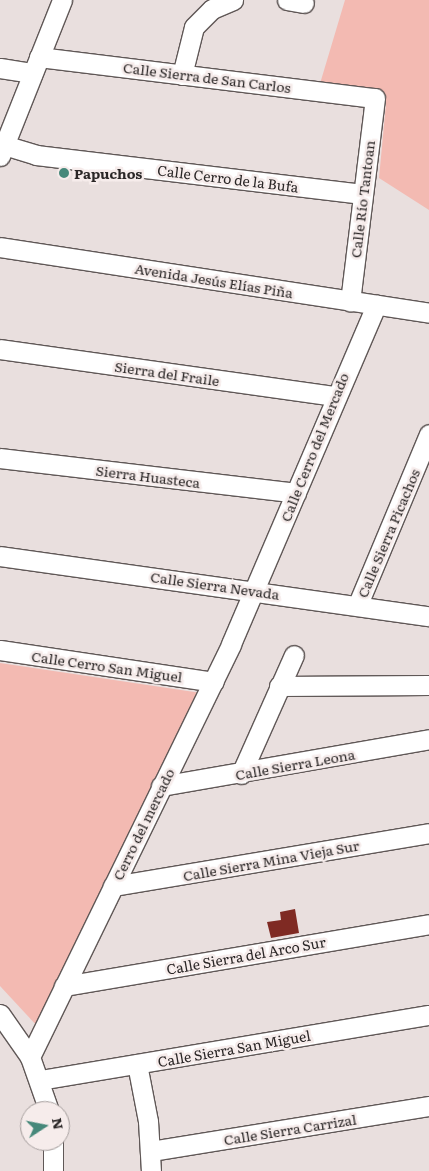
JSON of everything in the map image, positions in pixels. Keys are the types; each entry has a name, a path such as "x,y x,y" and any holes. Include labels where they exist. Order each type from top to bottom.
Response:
{"street":[{"path":"2,150 62,0"},
{"path":"182,75 194,27 212,9 232,0"},
{"name":"Calle Sierra de San Carlos","path":"0,68 36,65 182,75 375,98"},
{"name":"Calle Río Tantoan","path":"350,301 375,98"},
{"name":"Calle Cerro de la Bufa","path":"2,150 364,194"},
{"name":"Avenida Jesús Elías Piña","path":"0,247 429,313"},
{"name":"Calle Cerro del Mercado","path":"255,591 335,396 376,304"},
{"name":"Sierra del Fraile","path":"0,349 335,396"},
{"name":"Calle Sierra Picachos","path":"358,604 429,434"},
{"name":"Sierra Huasteca","path":"0,458 296,493"},
{"name":"Calle Sierra Nevada","path":"0,556 358,604 429,616"},
{"name":"Cerro del mercado","path":"30,1057 161,786 214,682 255,591"},
{"name":"Calle Cerro San Miguel","path":"0,650 214,682"},
{"path":"241,774 294,655"},
{"path":"280,686 429,685"},
{"name":"Calle Sierra Leona","path":"161,786 241,774 429,739"},
{"name":"Calle Sierra Mina Vieja Sur","path":"113,886 429,833"},
{"name":"Calle Sierra del Arco Sur","path":"64,986 429,924"},
{"path":"0,1014 30,1057 46,1101"},
{"name":"Calle Sierra San Miguel","path":"40,1080 429,1015"},
{"path":"137,1064 151,1151 150,1171"},
{"name":"Calle Sierra Carrizal","path":"151,1151 429,1106"},
{"path":"53,1151 53,1171"}],"shaded area":[{"path":"345,0 429,0 429,210 379,178 386,104 319,87"},
{"path":"0,663 201,693 38,1027 0,986"}],"building":[{"path":"295,909 299,933 271,938 267,922 281,920 280,912"}],"place":[{"name":"Papuchos","path":"64,173"}]}
